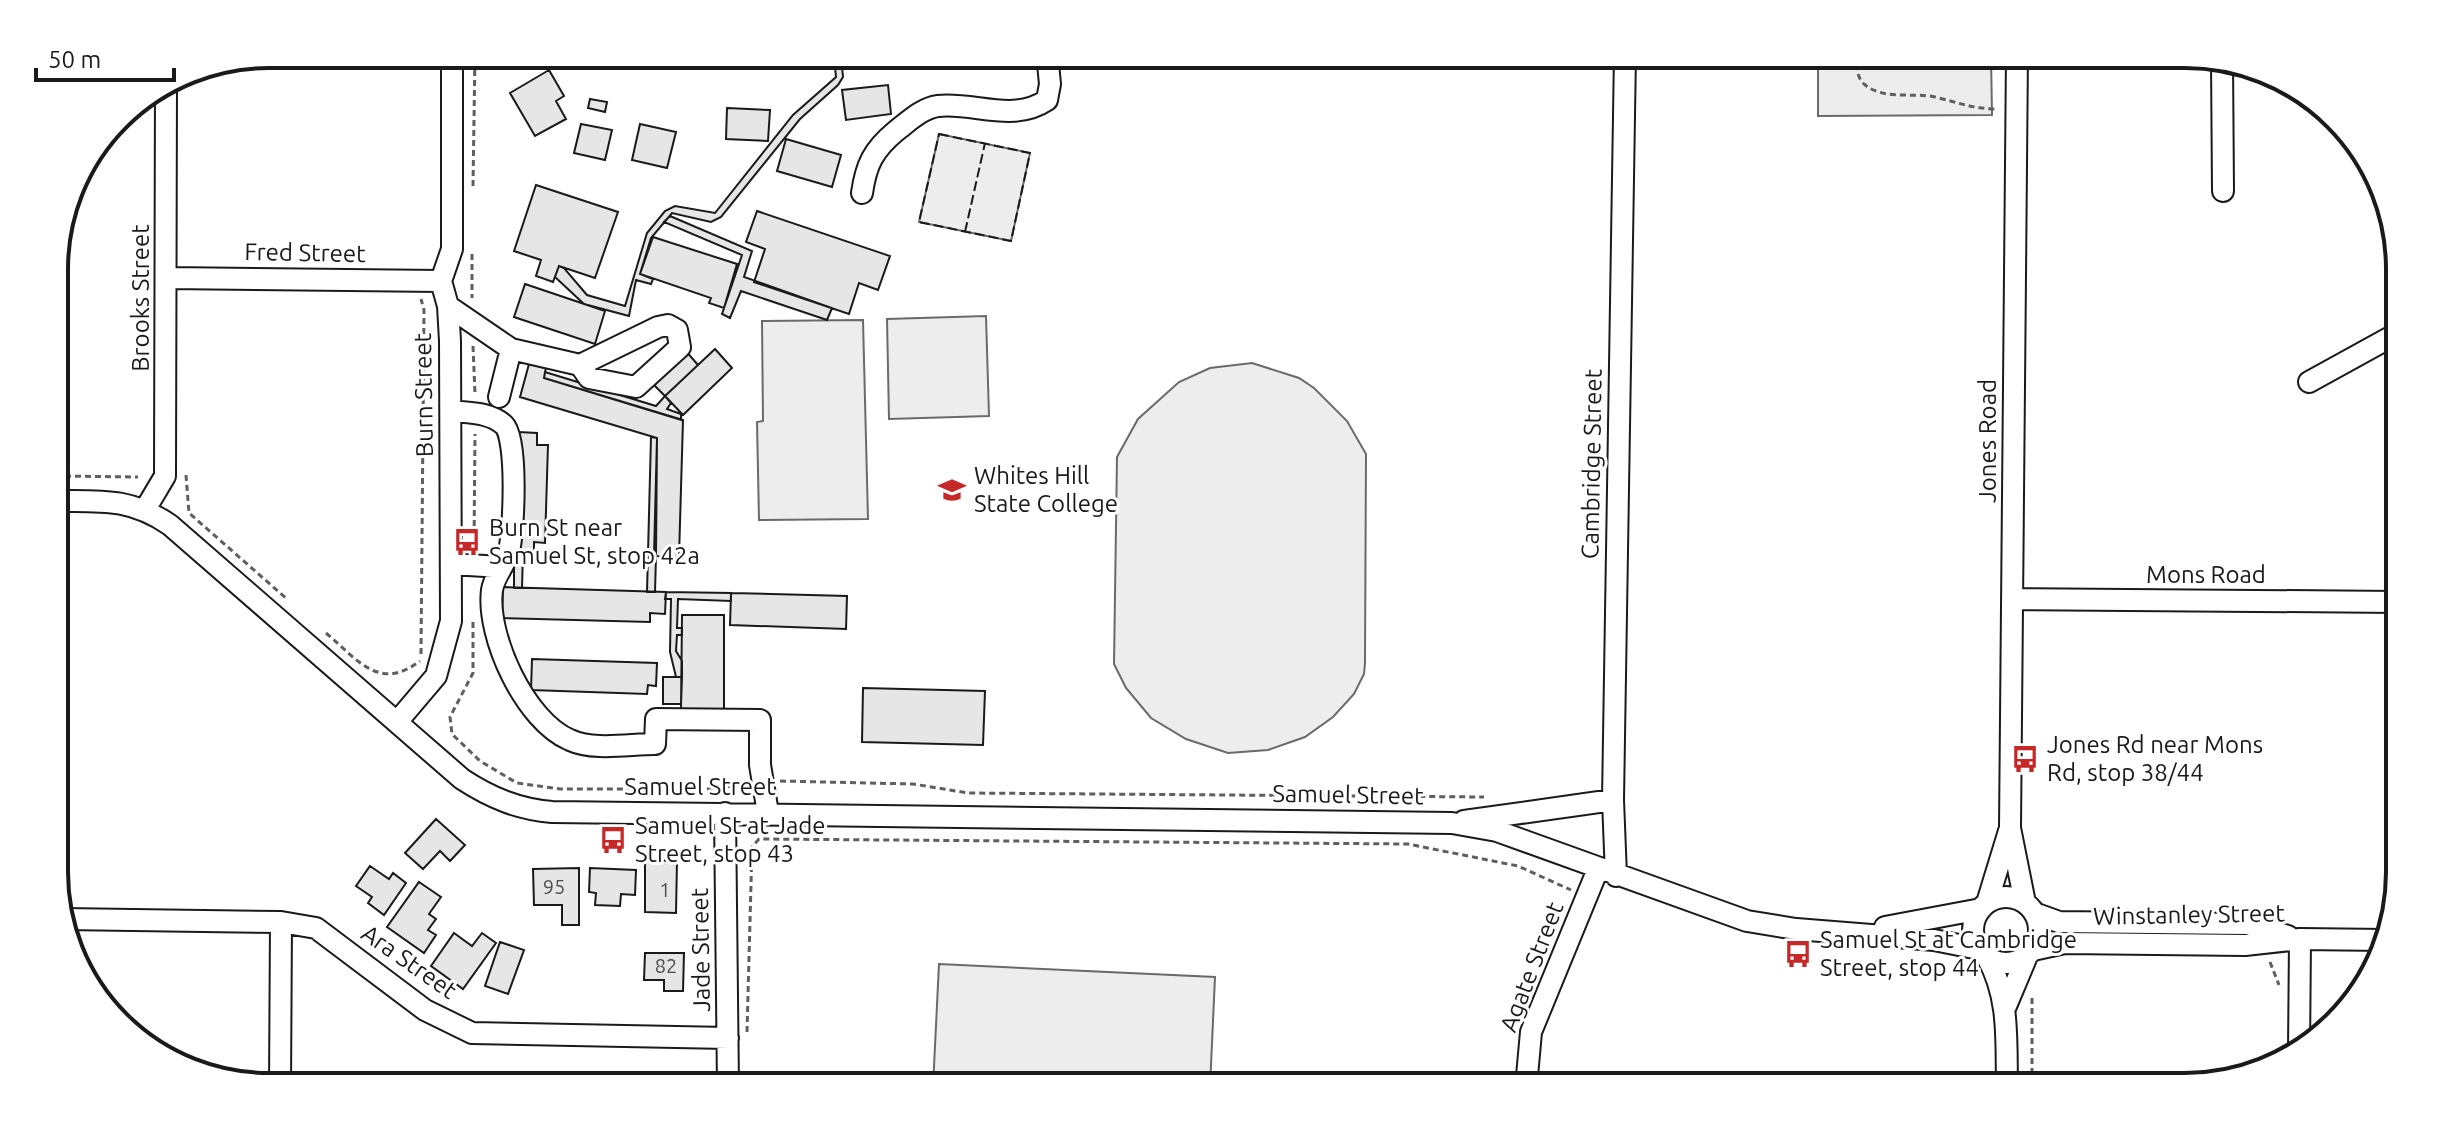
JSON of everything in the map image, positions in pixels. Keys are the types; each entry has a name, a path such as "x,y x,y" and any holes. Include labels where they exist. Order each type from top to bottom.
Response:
{"street":[{"path":"441,281 452,249 452,68"},
{"path":"862,193 867,161 881,143 923,111 936,106 1009,112 1036,108 1047,100 1048,68"},
{"name":"Cambridge Street","path":"1607,872 1613,800 1625,68"},
{"name":"Jones Road","path":"2017,68 2010,828 2030,908"},
{"path":"2222,72 2223,191"},
{"name":"Brooks Street","path":"146,508 165,476 168,278 166,96"},
{"name":"Fred Street","path":"168,278 441,281"},
{"name":"Burn Street","path":"397,722 436,676 451,621 448,306 441,281"},
{"path":"448,306 511,349 580,365"},
{"path":"2309,382 2386,340"},
{"path":"499,397 511,349"},
{"path":"451,411 485,414 505,426 513,444 509,551 493,586 494,616 517,687 545,723 568,740 602,745 655,744 656,719 760,720 762,781 768,813"},
{"name":"Samuel Street","path":"68,501 108,501 146,508 170,525 462,779 496,800 519,807 552,812 1452,823 1497,831 1747,921 1796,929 1934,940 1983,953"},
{"path":"451,564 502,567"},
{"name":"Mons Road","path":"2013,599 2386,602"},
{"name":"Samuel Street","path":"1452,823 1506,812 1613,800"},
{"name":"Jade Street","path":"725,813 728,1073"},
{"name":"Jones Road","path":"1984,906 2010,828"},
{"name":"Agate Street","path":"1527,1073 1531,1032 1607,872"},
{"path":"2006,1006 2039,932 2030,908 2006,897 1984,906 1973,929 2000,980 2006,1006 2007,1073"},
{"name":"Samuel Street","path":"1858,932 1984,906"},
{"name":"Winstanley Street","path":"2030,908 2059,922 2247,924 2300,939"},
{"name":"Ara Street","path":"74,919 281,922 316,928 425,1010 472,1033 728,1038"},
{"path":"280,1073 281,922"},
{"path":"2299,1037 2300,939"},
{"name":"Winstanley Street","path":"2030,953 2065,943 2245,945 2300,939 2374,940"},
{"path":"1983,953 2014,962 2030,953"}],"path":[{"path":"473,198 475,68"},
{"path":"1857,68 1862,83 1875,91 1932,96 1971,108 2017,109"},
{"path":"472,245 474,565"},
{"path":"318,626 367,667 383,675 403,674 421,660 422,297"},
{"path":"186,462 189,513 295,606"},
{"path":"68,476 138,477"},
{"path":"473,611 473,673 450,717 452,734 480,761 517,783 560,789 713,789 762,781 913,784 968,793 1494,798"},
{"path":"728,1038 750,1032 752,847 759,839 1408,844 1518,866 1572,890"},
{"path":"2269,962 2279,985"},
{"path":"2032,987 2032,1073"}],"shaded area":[{"path":"1818,68 1991,68 1992,115 1818,116"},
{"path":"939,134 1030,153 1011,241 919,222"},
{"path":"986,316 989,416 889,419 887,319"},
{"path":"863,320 868,519 759,520 757,422 763,421 762,321"},
{"path":"1252,363 1299,378 1314,388 1347,421 1366,454 1365,663 1364,674 1354,694 1333,717 1305,737 1268,750 1228,753 1186,739 1151,718 1126,688 1114,664 1117,457 1138,419 1179,382 1210,368"},
{"path":"939,964 1215,977 1211,1073 934,1073"}],"building":[{"path":"835,68 842,68 843,77 838,85 800,119 721,217 711,222 672,213 651,238 640,274 653,279 651,284 636,280 629,316 584,304 555,277 559,266 564,268 587,295 625,306 647,233 665,211 675,206 715,213 793,115 836,77"},
{"path":"549,70 564,96 556,101 566,119 535,136 510,93"},
{"path":"888,85 891,114 846,120 842,90"},
{"path":"590,99 607,102 605,112 588,108"},
{"path":"727,108 770,110 768,141 726,139"},
{"path":"581,124 612,130 605,160 574,153"},
{"path":"640,124 676,132 667,168 632,160"},
{"path":"786,139 841,155 832,187 777,171"},
{"path":"536,185 618,212 595,278 559,266 553,282 536,276 541,260 514,251"},
{"path":"757,211 890,256 878,290 859,283 849,314 754,282 765,249 746,242"},
{"path":"670,216 752,251 744,277 832,308 827,320 741,291 730,318 722,314 742,255 664,222"},
{"path":"653,237 737,264 724,308 709,303 711,298 640,274"},
{"path":"525,284 605,311 595,344 514,317"},
{"path":"715,349 732,368 683,415 665,396"},
{"path":"685,350 698,365 665,396 651,382"},
{"path":"529,364 546,368 544,378 683,420 679,557 654,556 657,438 520,397"},
{"path":"545,372 656,406 665,396 671,403 667,409 681,414 681,420 544,378"},
{"path":"518,432 537,433 537,445 548,445 545,543 534,542 534,554 514,553"},
{"path":"651,437 657,438 656,556 655,592 647,592"},
{"path":"514,553 523,553 522,588 514,588"},
{"path":"503,587 666,592 665,614 650,613 650,622 502,618"},
{"path":"666,592 731,593 731,601 678,599 677,628 682,628 682,635 677,635 676,651 682,661 682,677 676,677 670,652 671,599 665,599"},
{"path":"731,593 847,596 846,629 730,625"},
{"path":"682,615 724,615 724,710 681,710"},
{"path":"532,659 657,663 656,686 648,685 647,694 531,690"},
{"path":"663,677 682,677 681,704 663,704"},
{"path":"863,688 985,691 983,745 862,742"},
{"path":"436,819 465,845 450,861 440,851 423,869 405,853"},
{"path":"645,860 677,861 676,913 645,912"},
{"path":"645,860 677,861 676,913 645,912"},
{"path":"370,866 389,879 393,873 406,883 384,915 368,903 372,897 356,886"},
{"path":"579,868 579,925 562,925 562,905 534,905 533,869"},
{"path":"590,868 636,870 635,895 621,894 620,906 595,905 596,893 589,892"},
{"path":"419,882 441,897 429,914 436,919 428,930 436,935 424,953 387,927"},
{"path":"454,933 472,946 482,933 496,943 463,989 431,966"},
{"path":"500,942 524,950 508,994 485,986"},
{"path":"645,953 684,953 683,991 664,991 664,980 644,980"}],"fence":[{"path":"939,134 1030,153 1011,241 919,222 939,134"},
{"path":"965,232 985,143"}],"place":[{"name":"Whites Hill State College","path":"952,490"},
{"name":"Burn St near Samuel St, stop 42a","path":"467,542"},
{"name":"Jones Rd near Mons Rd, stop 38/44","path":"2025,759"},
{"name":"Samuel St at Jade Street, stop 43","path":"613,840"},
{"name":"Samuel St at Cambridge Street, stop 44","path":"1798,954"}]}
